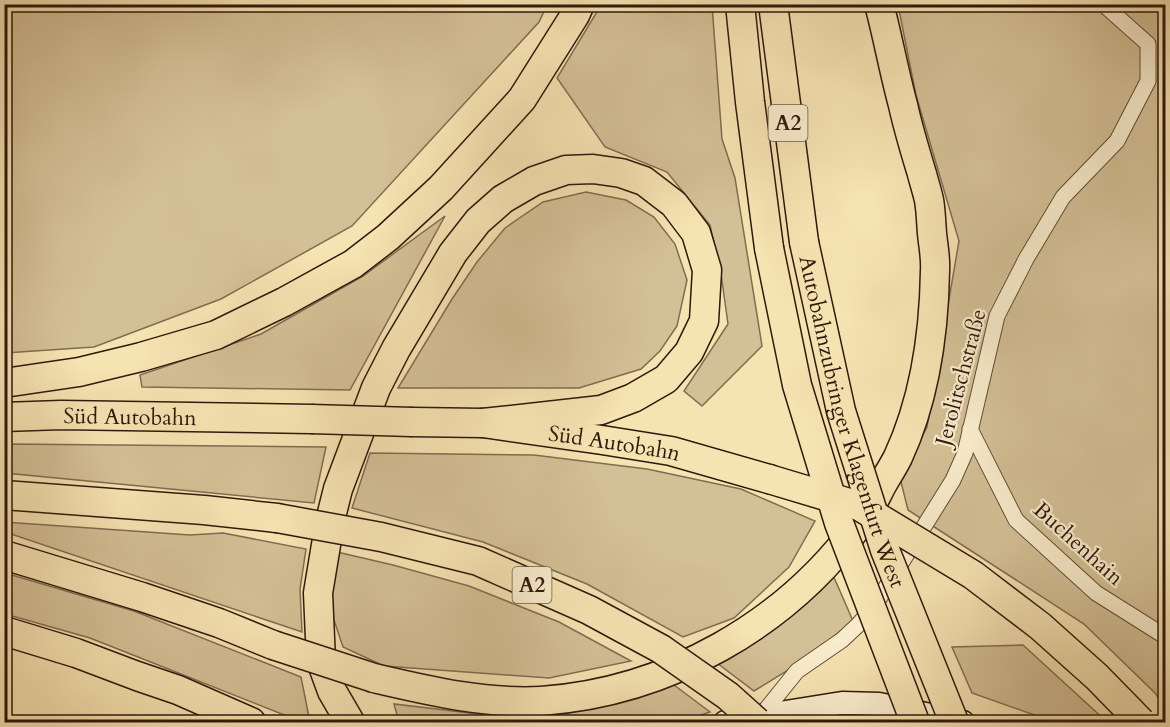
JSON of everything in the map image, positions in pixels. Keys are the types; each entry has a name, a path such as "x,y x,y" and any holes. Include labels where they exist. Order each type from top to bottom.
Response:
{"highway":[{"path":"4,383 79,372 216,335 284,302 353,264 388,237 441,188 522,99 580,4"},
{"name":"Autobahnzubringer Klagenfurt West","path":"740,4 769,248 797,385 839,523 915,723"},
{"name":"Autobahnzubringer Klagenfurt West","path":"772,4 804,242 841,411 885,550 954,723"},
{"path":"4,555 142,597 219,623 273,645 374,678 434,692 486,700 542,701 591,694 636,684 720,649 743,635 810,581 862,521 898,457 927,369 936,268 929,200 879,4"},
{"path":"350,723 332,691 321,661 318,593 330,520 338,489 376,388 396,349 453,253 478,221 503,198 534,181 566,170 593,169 621,173 644,181 674,204 696,232 707,270 704,321 689,352 666,379 633,398 601,410 483,423"},
{"name":"Süd Autobahn","path":"4,417 61,415 483,423 671,451 859,506 973,574 1040,626 1097,677 1141,723"},
{"name":"A2","path":"4,495 204,510 277,518 381,537 478,561 589,610 661,649 759,720"},
{"path":"4,631 76,653 178,690 251,723"}],"main road":[{"path":"725,723 759,720 842,704 879,704 963,723"}],"street":[{"name":"Jerolitschstraße","path":"759,720 797,671 842,639 875,605 952,480 965,453 997,316 1026,259 1063,197 1117,141 1148,81 1148,44 1103,4"},
{"name":"Buchenhain","path":"970,429 1016,520 1096,593 1166,637"}],"shaded area":[{"path":"5,4 547,5 539,22 352,226 221,299 94,347 5,353"},
{"path":"601,5 712,5 722,139 735,178 762,346 702,406 684,391 728,324 721,274 710,225 667,172 605,147 557,78"},
{"path":"898,5 1165,5 1165,709 1156,694 1084,624 908,510 900,478 927,427 959,241 916,95"},
{"path":"586,192 626,200 654,217 675,244 687,280 677,326 660,351 641,369 579,388 398,388 452,299 477,262 505,228 543,202"},
{"path":"445,216 350,390 142,387 140,375 261,334 363,276"},
{"path":"5,444 326,447 314,503 5,473"},
{"path":"370,453 534,455 647,469 741,489 815,521 789,567 734,618 683,637 587,584 483,542 352,508"},
{"path":"4,522 190,535 223,533 306,549 300,589 302,632 5,532"},
{"path":"337,552 469,586 559,622 631,661 549,678 384,666 343,647 329,605"},
{"path":"5,573 134,611 301,677 310,722 302,722 90,638 5,614"},
{"path":"833,575 853,621 803,661 754,691 717,663"},
{"path":"1023,645 1107,722 1054,722 972,693 952,647"},
{"path":"674,685 710,712 681,722 399,722 394,704 521,719 589,708"}]}
